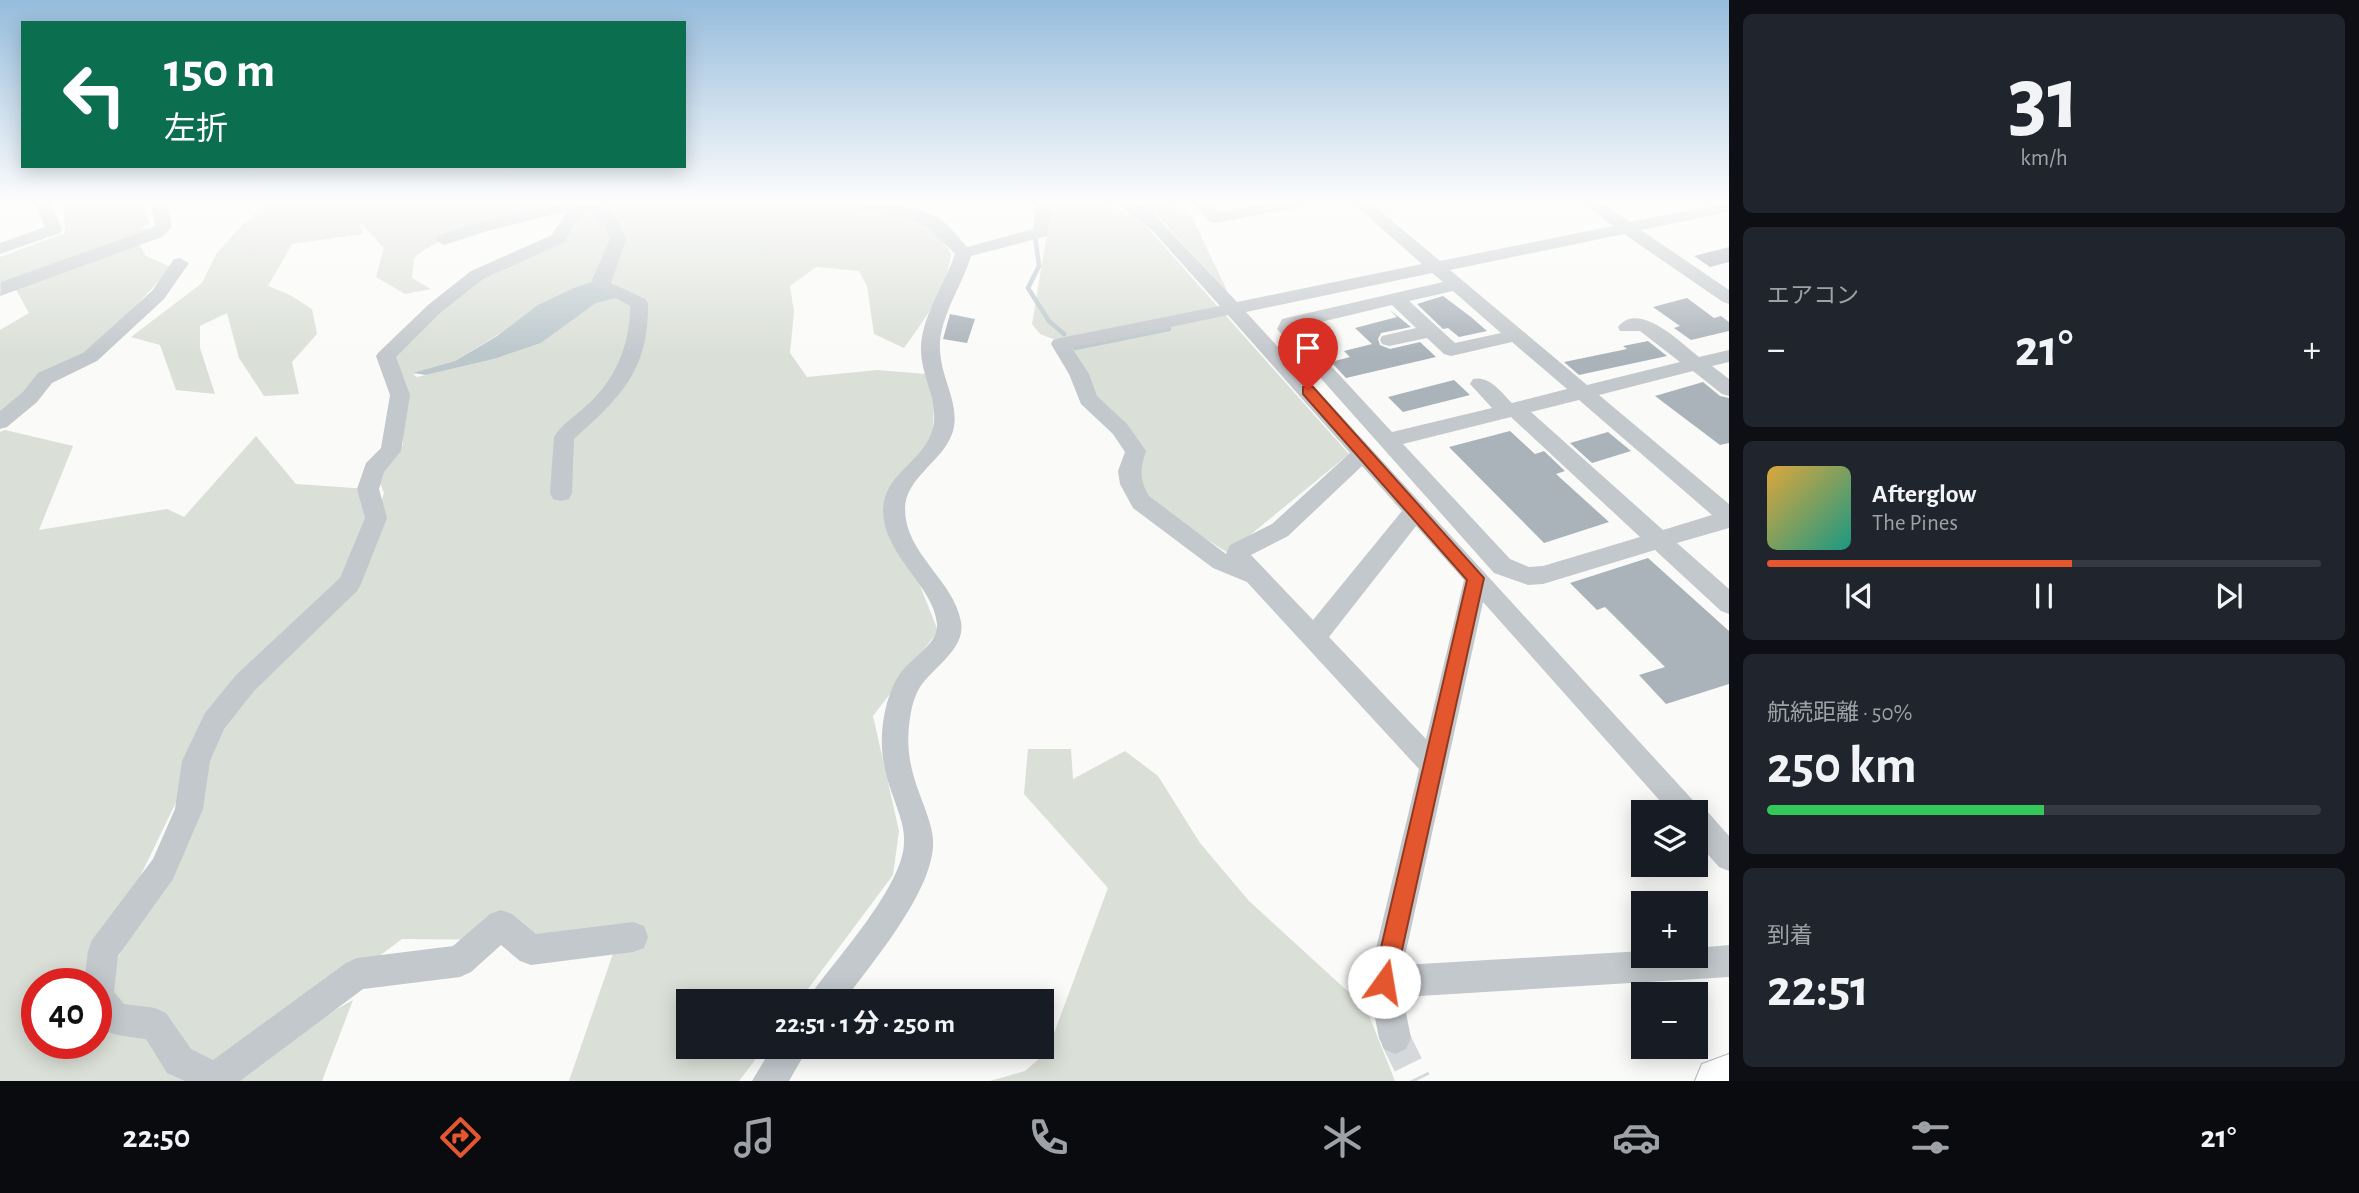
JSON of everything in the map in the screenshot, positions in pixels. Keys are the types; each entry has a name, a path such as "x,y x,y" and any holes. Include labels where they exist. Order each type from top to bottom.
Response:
{"highway":[{"path":"1719,1081 1729,1078"}],"street":[{"path":"0,291 7,286 99,253"},
{"path":"525,253 477,275 434,309 386,356 400,395 391,451 374,469 368,489 376,518 349,584 245,683 214,721 196,761 189,809 163,869 103,951 98,996 115,1019 155,1024 179,1061 216,1078 357,974 460,961 501,925 531,950 633,937"},
{"path":"561,493 564,437 616,390 638,335 639,303 603,286 601,280 612,253"},
{"path":"834,989 905,889 919,853 917,828 895,768 894,728 908,682 946,639 950,624 944,608 908,551 898,528 894,509 897,493 906,477 938,443 946,423 930,349 933,332 964,253"},
{"path":"1183,253 1677,800"},
{"path":"1420,253 1729,518"},
{"path":"1255,575 1221,562 1141,502 1131,484 1129,471 1136,451 1120,429 1088,399 1079,374 1060,344 1502,253"},
{"path":"1663,253 1729,298"},
{"path":"0,422 30,397 46,378 90,357 158,295 180,263"},
{"path":"1459,284 1289,323 1286,329 1502,565 1528,576 1543,575 1729,518"},
{"path":"1396,299 1451,350 1517,335"},
{"path":"1627,327 1643,324 1729,389"},
{"path":"1389,340 1431,331"},
{"path":"1386,441 1729,356"},
{"path":"1480,384 1729,604"},
{"path":"1364,452 1280,530 1238,551 1238,556 1434,766"},
{"path":"1313,638 1415,511"},
{"path":"1395,1038 1384,982 1476,578"},
{"path":"1708,833 1729,857"},
{"path":"1384,982 1729,961"},
{"path":"769,1081 784,1059"}],"shaded area":[{"path":"10,253 84,253 9,281 0,288 0,257"},
{"path":"112,253 145,253 171,267 90,357 0,415 0,330 29,313 15,288"},
{"path":"287,253 268,286 290,295 312,309 317,334 292,362 299,394 264,396 239,358 227,313 200,326 200,348 215,394 176,390 160,345 131,337 202,283 216,254"},
{"path":"382,253 420,253 414,258 412,278 431,289 405,294 376,277"},
{"path":"529,253 951,253 940,292 904,348 874,334 867,286 859,271 816,267 790,286 794,312 790,353 807,377 877,370 926,374 934,408 932,442 895,481 917,578 938,631 873,716 899,831 893,875 808,989 676,989 676,1059 756,1059 739,1081 569,1081 618,939 402,939 223,1073 353,1000 322,1081 0,1081 0,432 5,430 73,446 39,530 167,509 184,517 256,436 296,484 368,489 376,517 384,493 374,469 403,445 398,405 407,387 387,360 460,289","holes":["601,280 596,303 541,343 494,359 417,377 413,374 455,361 576,287","196,761 163,870 112,969 112,1059 21,1059 21,968 112,968 104,951"]},
{"path":"1044,253 1170,253 1349,454 1228,553 1152,504 1139,483 1141,451 1103,407 1061,342 1040,334 1032,324"},
{"path":"1192,253 1209,253 1228,293"},
{"path":"595,281 624,296 596,303 541,343 494,359 426,375 413,373 455,361 497,336 538,305"},
{"path":"1028,749 1071,749 1073,779 1125,751 1158,776 1200,843 1249,901 1366,1008 1395,1081 990,1081 1025,1071 1039,1059 1054,1059 1054,1033 1108,888 1024,794"}],"building":[{"path":"1729,253 1729,262 1710,267 1694,256"},
{"path":"1443,296 1487,331 1459,337 1448,328 1443,329 1417,304"},
{"path":"1687,298 1714,318 1721,316 1729,322 1729,331 1691,340 1674,328 1680,326 1653,307"},
{"path":"1390,310 1411,327 1381,333 1378,339 1380,345 1390,349 1420,342 1436,357 1346,378 1331,362 1350,357 1344,351 1372,344 1355,328 1397,317"},
{"path":"950,314 975,319 967,343 943,339"},
{"path":"1648,341 1667,356 1579,375 1564,362 1627,349 1623,346"},
{"path":"1454,380 1470,395 1403,412 1388,397"},
{"path":"1703,382 1720,396 1729,398 1729,443 1720,445 1655,396"},
{"path":"1510,431 1535,454 1544,451 1565,471 1556,474 1609,522 1544,543 1449,447"},
{"path":"1608,432 1631,451 1592,463 1570,443"},
{"path":"1648,558 1729,631 1729,684 1666,704 1639,675 1665,667 1605,607 1597,610 1570,583"}],"waterway":[{"path":"1037,253 1039,266 1028,288 1049,321 1064,334"},
{"path":"1075,348 1169,329"}],"tunnel":[{"path":"1395,1038 1416,1081"}],"route":[{"path":"1308,390 1476,578 1384,982"}]}
